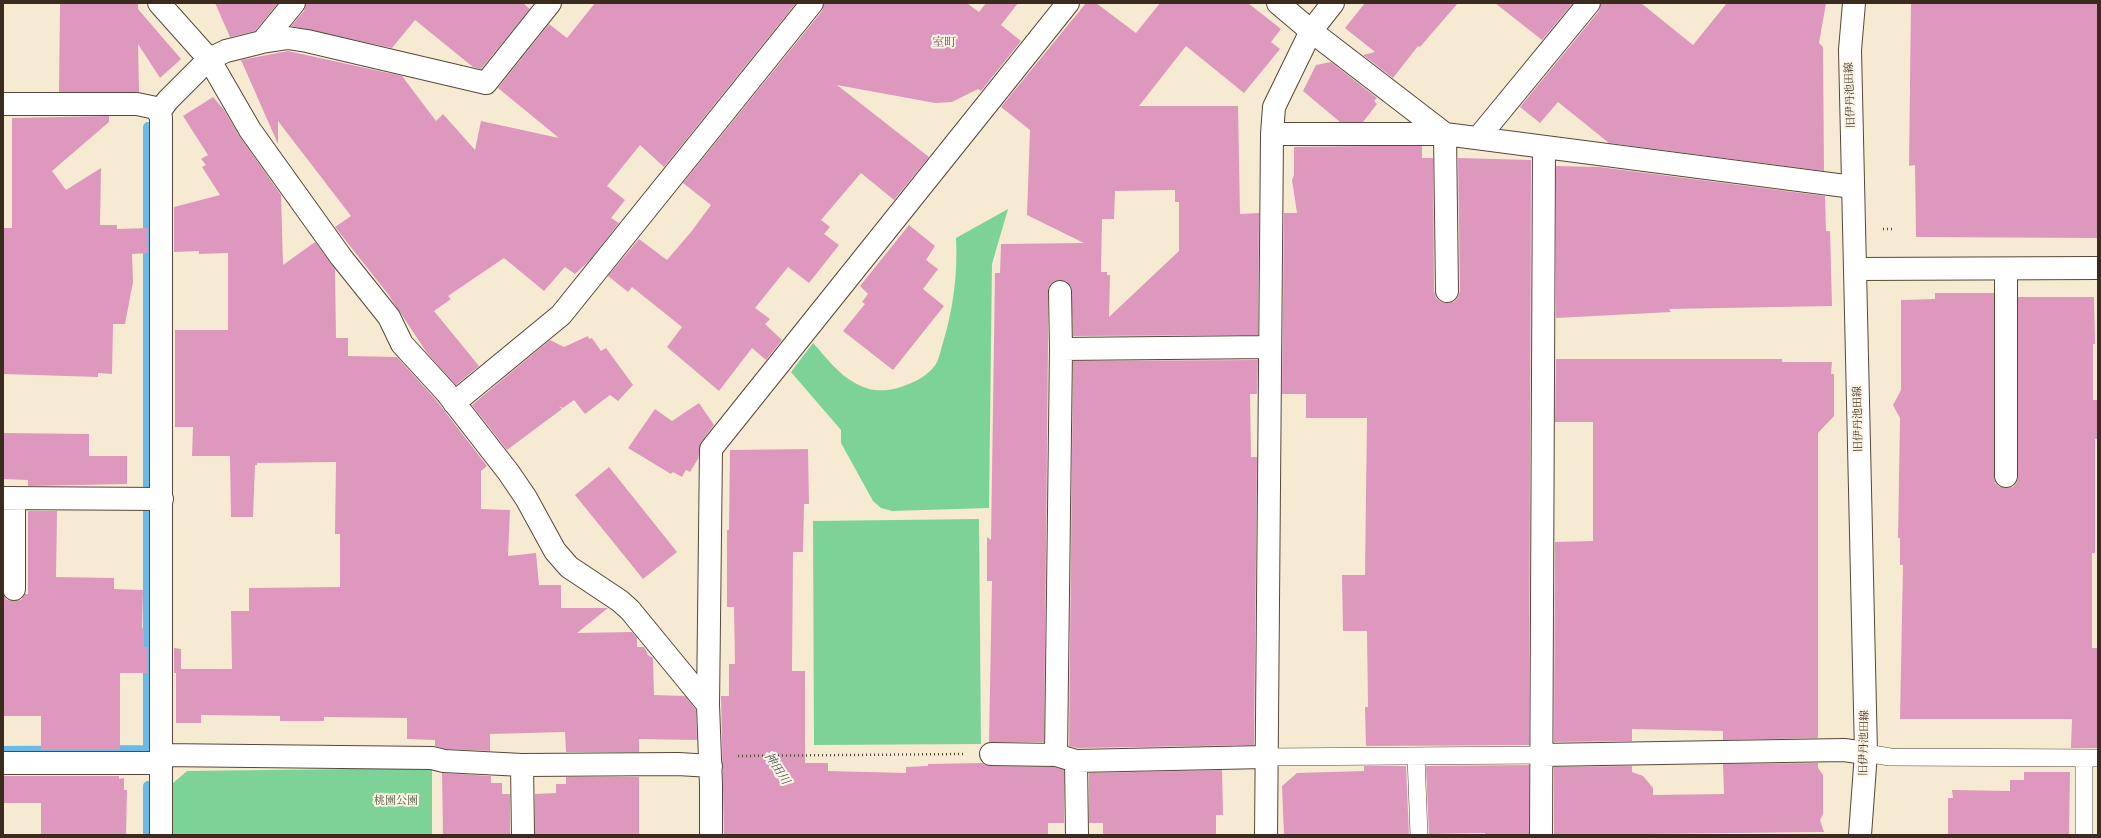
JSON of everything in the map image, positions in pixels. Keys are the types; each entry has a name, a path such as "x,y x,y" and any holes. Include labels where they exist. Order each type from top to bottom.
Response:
{"street":[{"path":"159,3 209,59 250,130 333,246 389,317 402,344 454,403 526,498 555,551 561,559 570,568 620,600 630,610 708,705"},
{"path":"262,42 294,3"},
{"path":"161,835 162,132 160,112 168,100 209,59 226,51 262,42 288,38 307,41 486,83 550,3"},
{"path":"454,403 562,315 812,3"},
{"path":"711,835 711,766 708,705 711,449 1068,3"},
{"path":"1278,3 1311,31 1445,134"},
{"path":"1266,835 1272,134 1274,107 1311,31 1332,3"},
{"path":"1478,138 1589,3"},
{"name":"旧伊丹池田線","path":"1854,3 1850,50 1866,753 1860,835"},
{"path":"3,104 137,104 150,106 160,112"},
{"path":"1272,134 1445,134 1853,187"},
{"path":"1445,134 1447,291"},
{"path":"1541,835 1544,147"},
{"path":"1856,269 2098,268"},
{"path":"2006,269 2006,476"},
{"path":"1060,292 1066,758 1077,835"},
{"path":"1061,349 1270,347"},
{"path":"14,589 8,498 162,499"},
{"path":"1541,755 1844,750 1866,753"},
{"path":"991,754 1066,758 1266,757"},
{"path":"3,762 161,759 432,758 444,761 522,765 678,764 711,766"},
{"path":"522,765 523,835"}],"lane":[{"path":"1866,753 1890,757 2091,758 2084,835"},
{"path":"1266,757 1541,755"},
{"path":"1416,756 1419,835"}],"path":[{"path":"745,756 991,754"}],"green space":[{"path":"1008,209 992,264 989,508 892,511 881,508 873,501 841,443 841,430 791,372 813,343 843,375 855,383 872,390 895,389 911,383 925,375 933,368 939,358 946,333 954,292 956,238"},
{"path":"979,519 981,744 814,745 813,521"},
{"name":"桃園公園","path":"432,768 432,835 172,835 172,784 187,771"}],"building":[{"path":"60,3 138,3 138,9 181,59 160,78 138,44 139,92 59,92"},
{"path":"215,3 278,3 255,31 230,37"},
{"path":"306,3 523,3 530,9 481,69 473,67 415,20 392,48 291,26 304,11"},
{"path":"595,3 796,3 664,167 640,145 607,186 625,200 611,218 619,223 589,261 575,274 565,267 544,291 504,258 448,296 451,299 434,311 479,366 456,385 427,353 388,294 335,227 351,216 278,121 278,144 241,60 288,51 402,76 436,121 443,114 475,150 481,121 559,138 498,88 549,24 567,38"},
{"path":"824,3 967,3 979,12 986,3 1018,3 1001,25 1021,41 981,91 978,89 952,102 935,103 837,85 929,157 894,200 861,173 821,220 830,227 824,234 839,245 809,283 788,267 755,308 770,319 765,324 782,340 766,360 752,348 719,391 667,347 682,327 632,287 628,292 608,276 639,239 667,260 691,232 711,205 683,183 822,11"},
{"path":"1086,3 1096,3 1136,33 1160,3 1248,3 1281,29 1271,42 1280,49 1244,93 1186,46 1139,106 1238,106 1240,214 1259,213 1258,335 1073,336 1071,286 1066,281 1060,280 1054,281 1049,286 1044,742 989,742 992,581 987,581 987,537 991,540 995,273 1000,273 1001,244 1084,243 1027,215 1030,130 1001,107","holes":["1175,190 1175,202 1179,202 1179,251 1109,317 1110,275 1107,275 1107,272 1101,272 1102,219 1114,219 1115,191"]},
{"path":"1365,3 1458,3 1420,47 1418,46 1393,78 1363,55 1375,52 1345,28"},
{"path":"1495,3 1573,3 1542,40"},
{"path":"1601,3 1641,3 1693,45 1727,3 1826,3 1819,43 1823,47 1824,171 1609,143 1558,102 1540,123 1520,107 1599,11"},
{"path":"1911,3 2098,3 2098,238 1916,237 1915,165 1909,166"},
{"path":"1331,62 1377,98 1374,101 1377,104 1363,122 1340,122 1303,91 1316,65"},
{"path":"213,97 224,110 240,137 281,195 283,265 315,242 335,269 336,338 348,338 348,356 397,357 436,400 487,466 481,471 481,509 510,510 508,556 536,553 539,585 561,585 561,608 608,608 577,633 632,632 637,638 637,647 644,647 648,655 653,658 654,695 685,696 696,710 697,740 639,739 639,752 566,752 565,732 490,734 490,751 446,749 435,746 435,740 407,739 407,718 324,717 324,721 280,721 280,716 201,715 201,723 176,723 176,673 174,673 174,648 181,649 181,669 232,669 231,611 249,611 249,588 340,587 340,534 335,534 336,462 257,463 257,465 255,465 253,517 231,517 230,456 192,456 193,427 175,427 175,330 228,330 228,253 199,254 199,251 174,252 174,207 220,195 202,167 206,165 201,159 208,155 183,116"},
{"path":"109,116 109,122 52,171 66,190 101,168 100,225 117,225 117,229 148,228 148,253 132,254 133,282 125,324 113,324 112,374 98,373 98,377 3,374 3,228 12,228 12,118"},
{"path":"1422,146 1422,158 1433,158 1434,291 1436,298 1441,302 1447,303 1454,302 1460,291 1458,158 1531,160 1529,745 1366,746 1365,707 1368,707 1367,631 1343,631 1342,575 1365,575 1367,418 1306,418 1306,394 1282,394 1284,213 1297,213 1292,180 1294,175 1294,147"},
{"path":"1556,166 1599,167 1825,196 1826,231 1830,231 1832,306 1669,309 1671,312 1556,318"},
{"path":"909,225 935,246 926,260 938,269 923,289 944,306 893,370 843,331 865,304 862,302 868,294 860,286"},
{"path":"1935,293 1994,293 1994,476 1995,483 2000,487 2006,488 2013,487 2017,482 2018,476 2018,297 2094,297 2095,344 2093,344 2093,400 2098,400 2098,439 2095,439 2095,553 2092,553 2092,648 2098,648 2098,748 2071,748 2072,719 1900,719 1903,565 1900,565 1900,538 1898,538 1900,418 1893,405 1901,390 1901,300 1935,299"},
{"path":"588,336 589,339 592,338 601,351 606,348 633,385 618,401 610,395 585,414 574,400 563,408 559,406 562,409 507,450 472,405 550,340 564,347"},
{"path":"1556,359 1782,359 1782,362 1832,362 1831,374 1834,374 1834,416 1818,433 1818,738 1723,740 1723,731 1632,729 1632,741 1554,742 1555,542 1593,541 1593,422 1555,422"},
{"path":"1258,360 1257,394 1250,394 1251,457 1257,457 1254,745 1078,748 1069,746 1073,361"},
{"path":"699,403 714,425 701,442 698,459 690,472 686,470 682,477 673,472 671,474 628,448 655,409 672,421"},
{"path":"3,433 89,434 89,456 127,456 127,484 28,486 28,480 3,479"},
{"path":"808,449 809,504 804,504 803,552 793,552 792,671 805,671 805,763 828,763 828,771 906,773 906,767 928,766 928,764 983,763 991,766 1054,767 1064,770 1064,823 1048,823 1048,835 724,835 721,696 729,696 729,664 735,664 734,607 727,607 727,530 729,530 730,450"},
{"path":"609,467 677,552 643,579 575,495"},
{"path":"28,511 57,511 56,577 114,578 114,589 143,590 142,628 144,628 144,647 148,647 148,673 120,673 120,750 41,750 41,716 3,716 3,595 7,600 14,601 21,600 25,594 28,594"},
{"path":"1818,763 1818,768 1823,775 1823,814 1820,820 1824,832 1554,835 1554,767 1632,766 1632,772 1643,776 1653,788 1653,795 1724,794 1723,764"},
{"path":"1529,765 1529,835 1485,835 1485,833 1429,834 1426,766"},
{"path":"1364,766 1406,766 1409,835 1284,835 1282,786 1297,773 1364,771"},
{"path":"1222,770 1223,815 1216,815 1216,835 1103,835 1103,823 1089,823 1089,773"},
{"path":"2024,772 2070,772 2069,835 1948,835 1948,798 1953,798 1952,790 2010,791 2010,780 2024,780"},
{"path":"442,773 491,776 491,783 502,783 502,794 510,794 510,835 443,835"},
{"path":"3,776 119,776 119,779 124,778 124,790 127,790 126,835 41,835 41,803 3,803"},
{"path":"566,777 639,777 639,835 535,835 535,794 556,793 556,784 566,784"}],"waterway":[{"path":"148,127 148,494"},
{"path":"148,511 148,754"},
{"path":"3,751 148,750"},
{"path":"148,786 148,835"}],"district":[{"name":"室町","path":"944,44"}],"water label":[{"name":"神田川","path":"776,769"}]}
